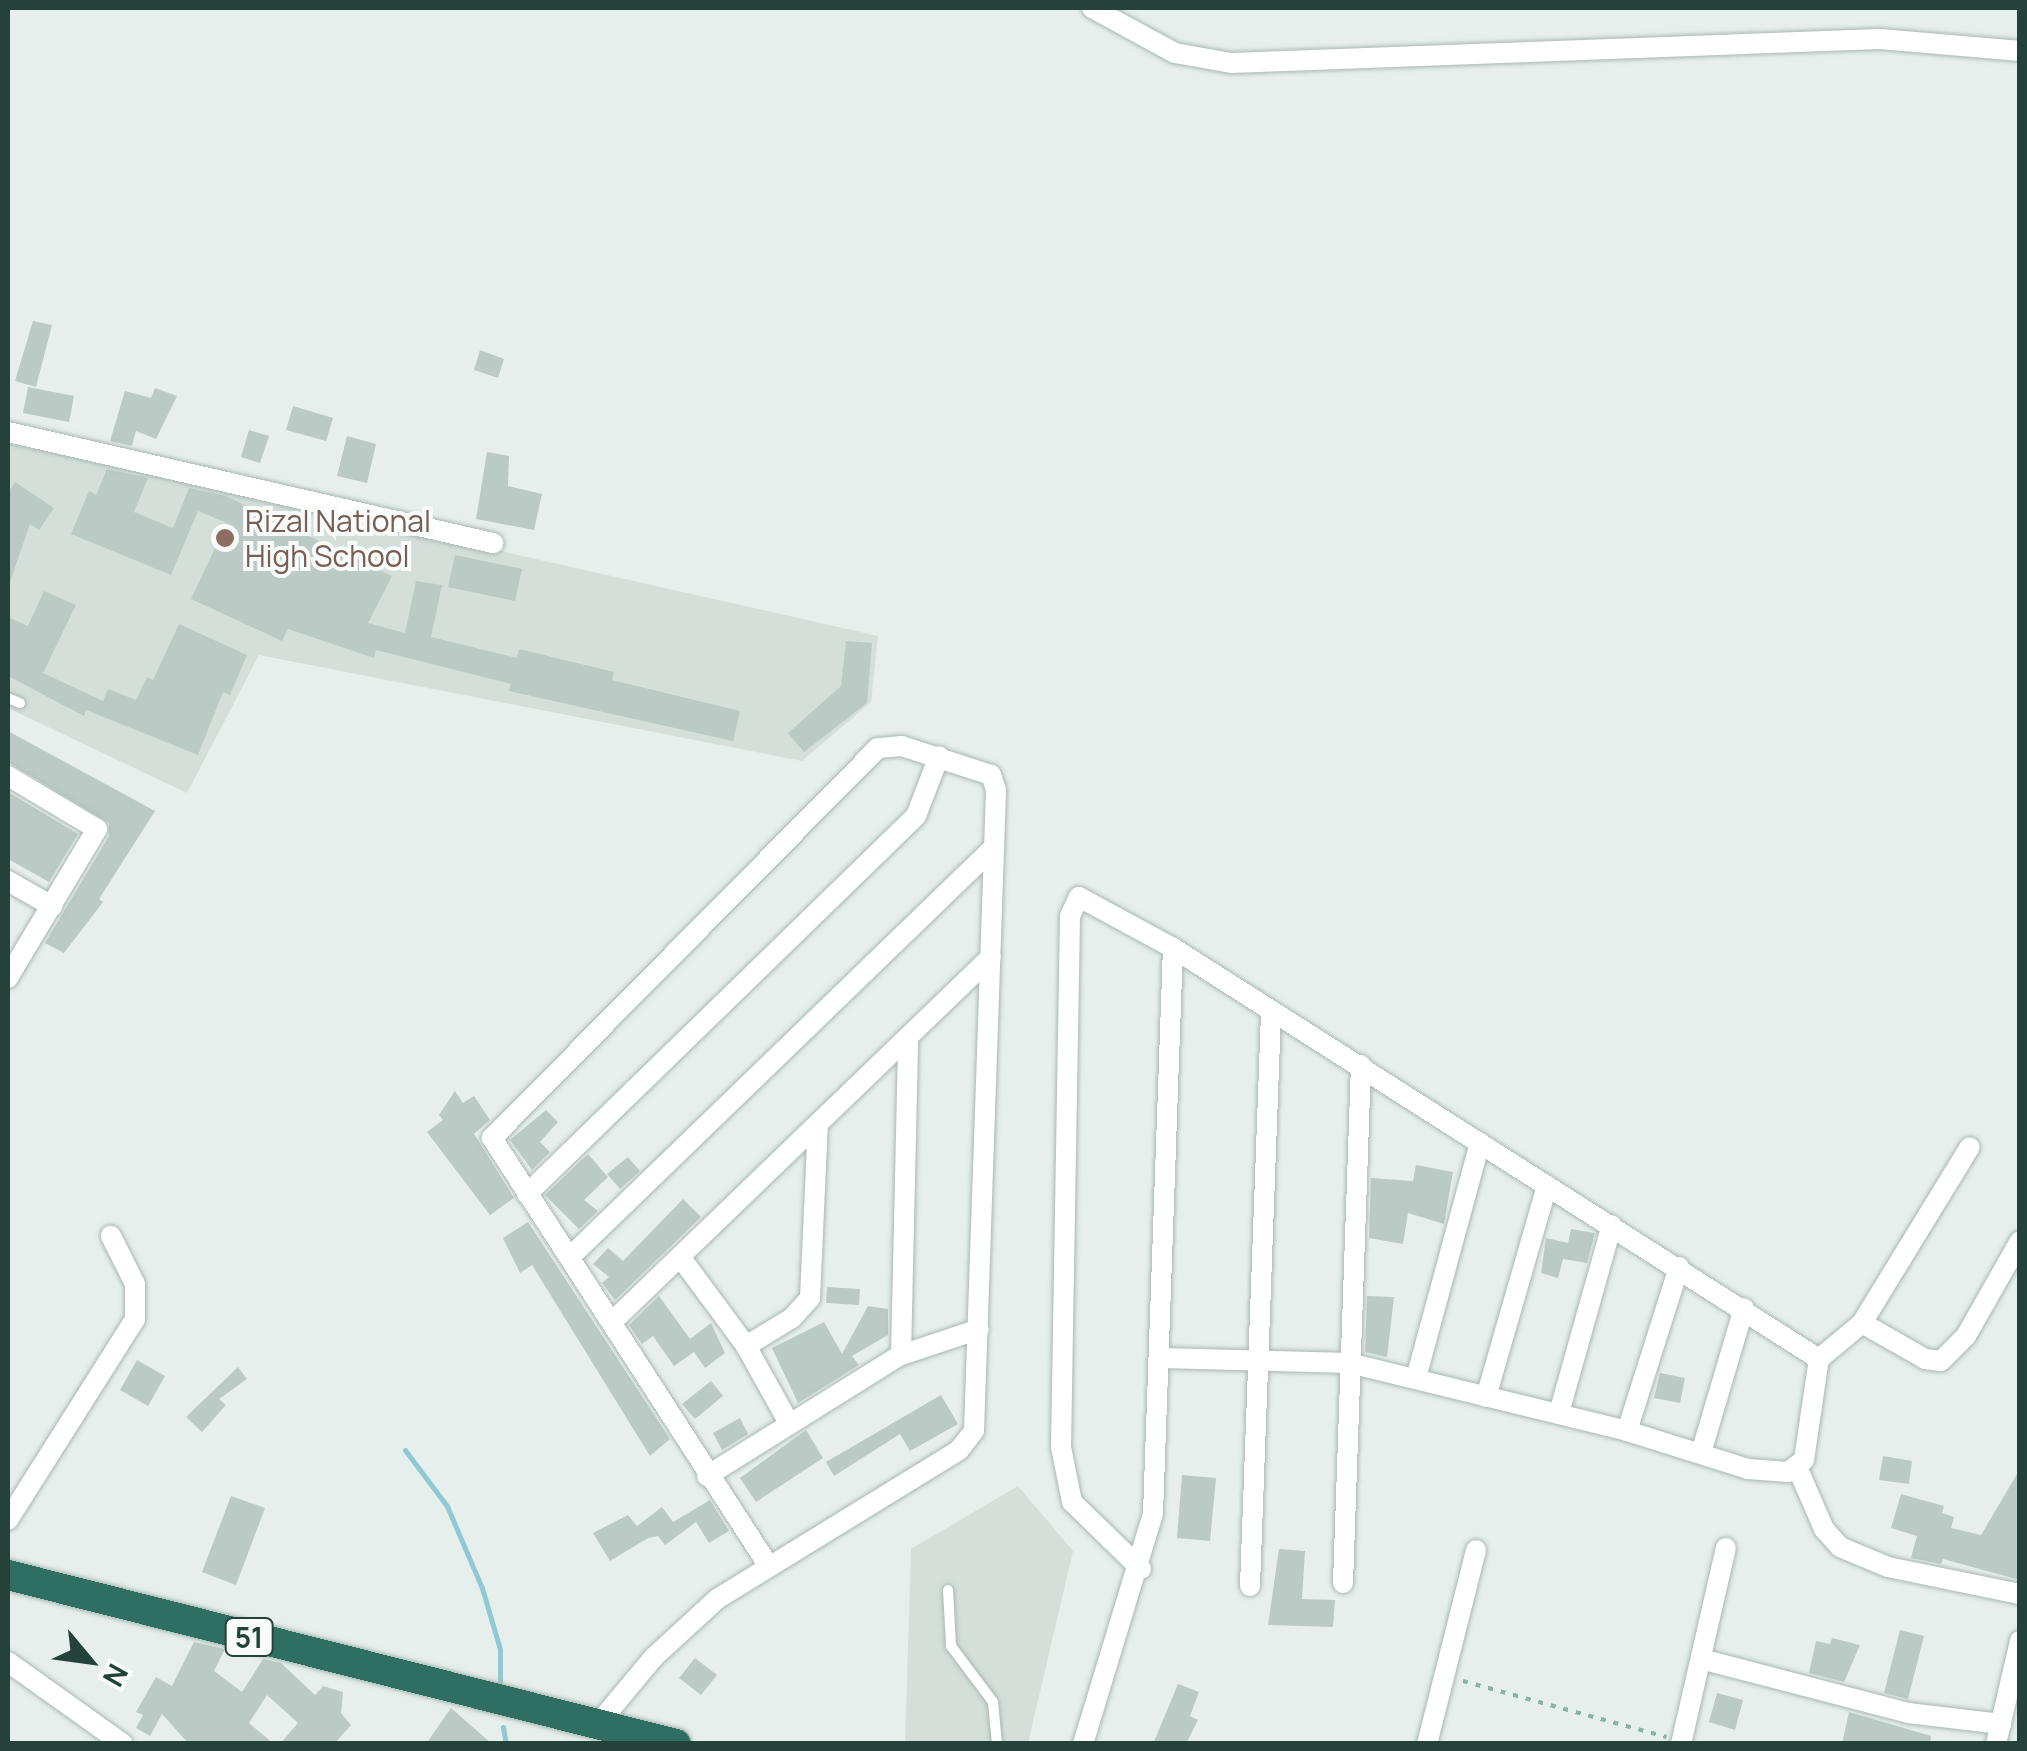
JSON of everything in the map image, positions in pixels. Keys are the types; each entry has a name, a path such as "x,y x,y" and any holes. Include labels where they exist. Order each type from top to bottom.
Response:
{"highway":[{"name":"51","path":"8,1575 534,1708 617,1733 676,1744"}],"street":[{"path":"1092,8 1175,53 1232,63 1880,39 1967,42 2020,52"},
{"path":"8,432 493,543"},
{"path":"617,1733 692,1621 768,1565 967,1443 975,1424 995,780 939,756 902,746 878,748 496,1128 494,1146 614,1320 707,1476 768,1565"},
{"path":"527,1194 916,816 939,756"},
{"path":"8,776 97,828 8,978"},
{"path":"570,1257 991,850"},
{"path":"8,882 52,906"},
{"path":"1141,1569 1072,1502 1061,1446 1074,900 1106,908 1173,948 1819,1359"},
{"path":"1083,1744 1141,1569 1153,1514 1162,1358 1173,948"},
{"path":"614,1320 991,957"},
{"path":"1250,1586 1271,1012"},
{"path":"901,1355 908,1037"},
{"path":"1342,1584 1361,1065"},
{"path":"746,1346 792,1318 810,1298 818,1125"},
{"path":"1416,1378 1480,1143"},
{"path":"1162,1358 1348,1363 1628,1431 1767,1473 1797,1467 1804,1460 1819,1359 1862,1323 1970,1147"},
{"path":"1486,1397 1547,1186"},
{"path":"1559,1413 1612,1225"},
{"path":"9,1512 135,1319 134,1284 111,1236"},
{"path":"1862,1323 1925,1359 1941,1361 1966,1336 2020,1241"},
{"path":"681,1258 746,1346 789,1423"},
{"path":"1628,1431 1679,1267"},
{"path":"1701,1453 1744,1308"},
{"path":"707,1476 901,1355 978,1328"},
{"path":"1797,1467 1824,1529 1840,1547 1888,1567 2020,1594"},
{"path":"1681,1742 1726,1548"},
{"path":"1427,1744 1476,1550"},
{"path":"1701,1659 1999,1734 2020,1641"},
{"path":"8,1662 123,1744"}],"lane":[{"path":"8,698 20,703"},
{"path":"948,1590 950,1646 993,1702 997,1744"}],"path":[{"path":"1444,1676 1681,1742"}],"shaded area":[{"name":"Rizal National High School","path":"8,440 878,636 871,702 802,761 259,655 187,793 8,708"},
{"path":"1018,1486 1073,1551 1028,1743 905,1744 911,1549"}],"building":[{"path":"33,321 52,325 36,387 15,381"},
{"path":"480,350 504,359 498,378 474,370"},
{"path":"28,387 74,396 69,422 23,413"},
{"path":"155,388 177,396 156,439 136,431 132,446 110,441 125,391 151,398"},
{"path":"293,406 333,418 326,441 286,430"},
{"path":"249,430 269,436 260,463 241,457"},
{"path":"347,436 376,444 367,483 337,476"},
{"path":"487,452 509,456 508,486 542,494 534,530 476,519"},
{"path":"107,469 148,478 134,512 173,528 189,488 226,496 392,576 368,623 405,633 416,581 442,585 431,637 517,658 519,649 614,672 612,680 740,711 733,741 509,691 511,684 376,650 374,658 288,629 282,641 191,599 227,523 198,511 171,575 71,534 89,491 96,495"},
{"path":"15,482 54,508 39,530 30,524 10,582 8,493"},
{"path":"455,555 522,569 515,601 448,587"},
{"path":"44,591 76,605 43,673 103,701 108,689 136,700 147,677 153,680 179,624 247,655 230,695 223,692 198,755 86,710 84,716 8,676 8,617 28,626"},
{"path":"846,641 872,643 867,703 804,752 788,733 841,686"},
{"path":"8,731 155,811 99,899 103,902 64,953 45,943 109,836 109,823 8,762"},
{"path":"8,792 78,834 49,882 8,859"},
{"path":"455,1091 463,1103 474,1096 490,1120 474,1134 514,1198 490,1215 427,1132 443,1120 439,1115"},
{"path":"546,1110 558,1122 540,1142 550,1152 532,1170 510,1140"},
{"path":"588,1154 608,1177 584,1200 598,1211 579,1229 545,1195"},
{"path":"628,1157 640,1171 620,1189 607,1174"},
{"path":"1416,1165 1453,1172 1444,1224 1408,1213 1403,1244 1369,1238 1371,1178 1413,1181"},
{"path":"683,1199 701,1217 615,1300 602,1283 609,1277 593,1264 608,1248 623,1261"},
{"path":"528,1222 670,1439 650,1456 532,1265 520,1273 503,1238"},
{"path":"1571,1229 1595,1233 1587,1263 1563,1259 1558,1278 1541,1273 1546,1238 1568,1243"},
{"path":"827,1287 860,1289 859,1305 826,1303"},
{"path":"659,1296 690,1339 711,1323 725,1353 705,1368 694,1352 674,1366 653,1336 642,1344 629,1325"},
{"path":"1367,1296 1394,1297 1387,1357 1365,1352"},
{"path":"868,1306 888,1309 888,1335 852,1356 859,1365 798,1403 772,1348 824,1322 842,1354"},
{"path":"137,1360 165,1376 148,1406 120,1390"},
{"path":"238,1367 247,1379 219,1399 226,1405 202,1432 186,1417"},
{"path":"1660,1373 1685,1378 1680,1403 1654,1398"},
{"path":"711,1381 723,1396 695,1419 682,1404"},
{"path":"941,1395 958,1424 910,1451 900,1434 834,1476 826,1462"},
{"path":"740,1418 748,1434 722,1450 713,1433"},
{"path":"806,1430 823,1458 756,1502 740,1478"},
{"path":"1883,1456 1912,1461 1909,1484 1879,1480"},
{"path":"2020,1469 2020,1580 1943,1559 1941,1564 1911,1558 1917,1536 1891,1528 1901,1494 1944,1506 1942,1513 1954,1517 1951,1528 1981,1535"},
{"path":"1182,1475 1216,1478 1210,1541 1177,1538"},
{"path":"231,1496 265,1508 236,1585 202,1572"},
{"path":"710,1500 729,1531 709,1543 696,1522 665,1545 658,1536 648,1538 610,1561 593,1533 628,1515 637,1526 662,1507 673,1522"},
{"path":"1279,1549 1305,1551 1302,1599 1335,1600 1333,1627 1268,1625"},
{"path":"1900,1630 1924,1636 1908,1699 1884,1693"},
{"path":"1832,1638 1860,1645 1844,1682 1809,1673 1816,1641 1830,1644"},
{"path":"194,1642 225,1649 214,1671 242,1692 263,1659 281,1663 315,1695 323,1686 343,1692 341,1713 351,1725 334,1744 280,1744 298,1723 267,1695 249,1723 274,1744 189,1744 162,1714 150,1736 136,1728 143,1715 136,1712 156,1677 172,1686"},
{"path":"695,1658 717,1675 701,1695 679,1678"},
{"path":"1178,1684 1199,1692 1190,1716 1198,1720 1186,1744 1153,1744"},
{"path":"1717,1693 1743,1700 1735,1730 1709,1722"},
{"path":"451,1708 492,1744 426,1744"},
{"path":"1849,1712 1931,1736 1930,1744 1842,1744"}],"waterway":[{"path":"405,1450 447,1506 482,1588 500,1649 500,1690"},
{"path":"503,1727 506,1744"}],"place":[{"name":"Rizal National High School","path":"225,538"}]}
